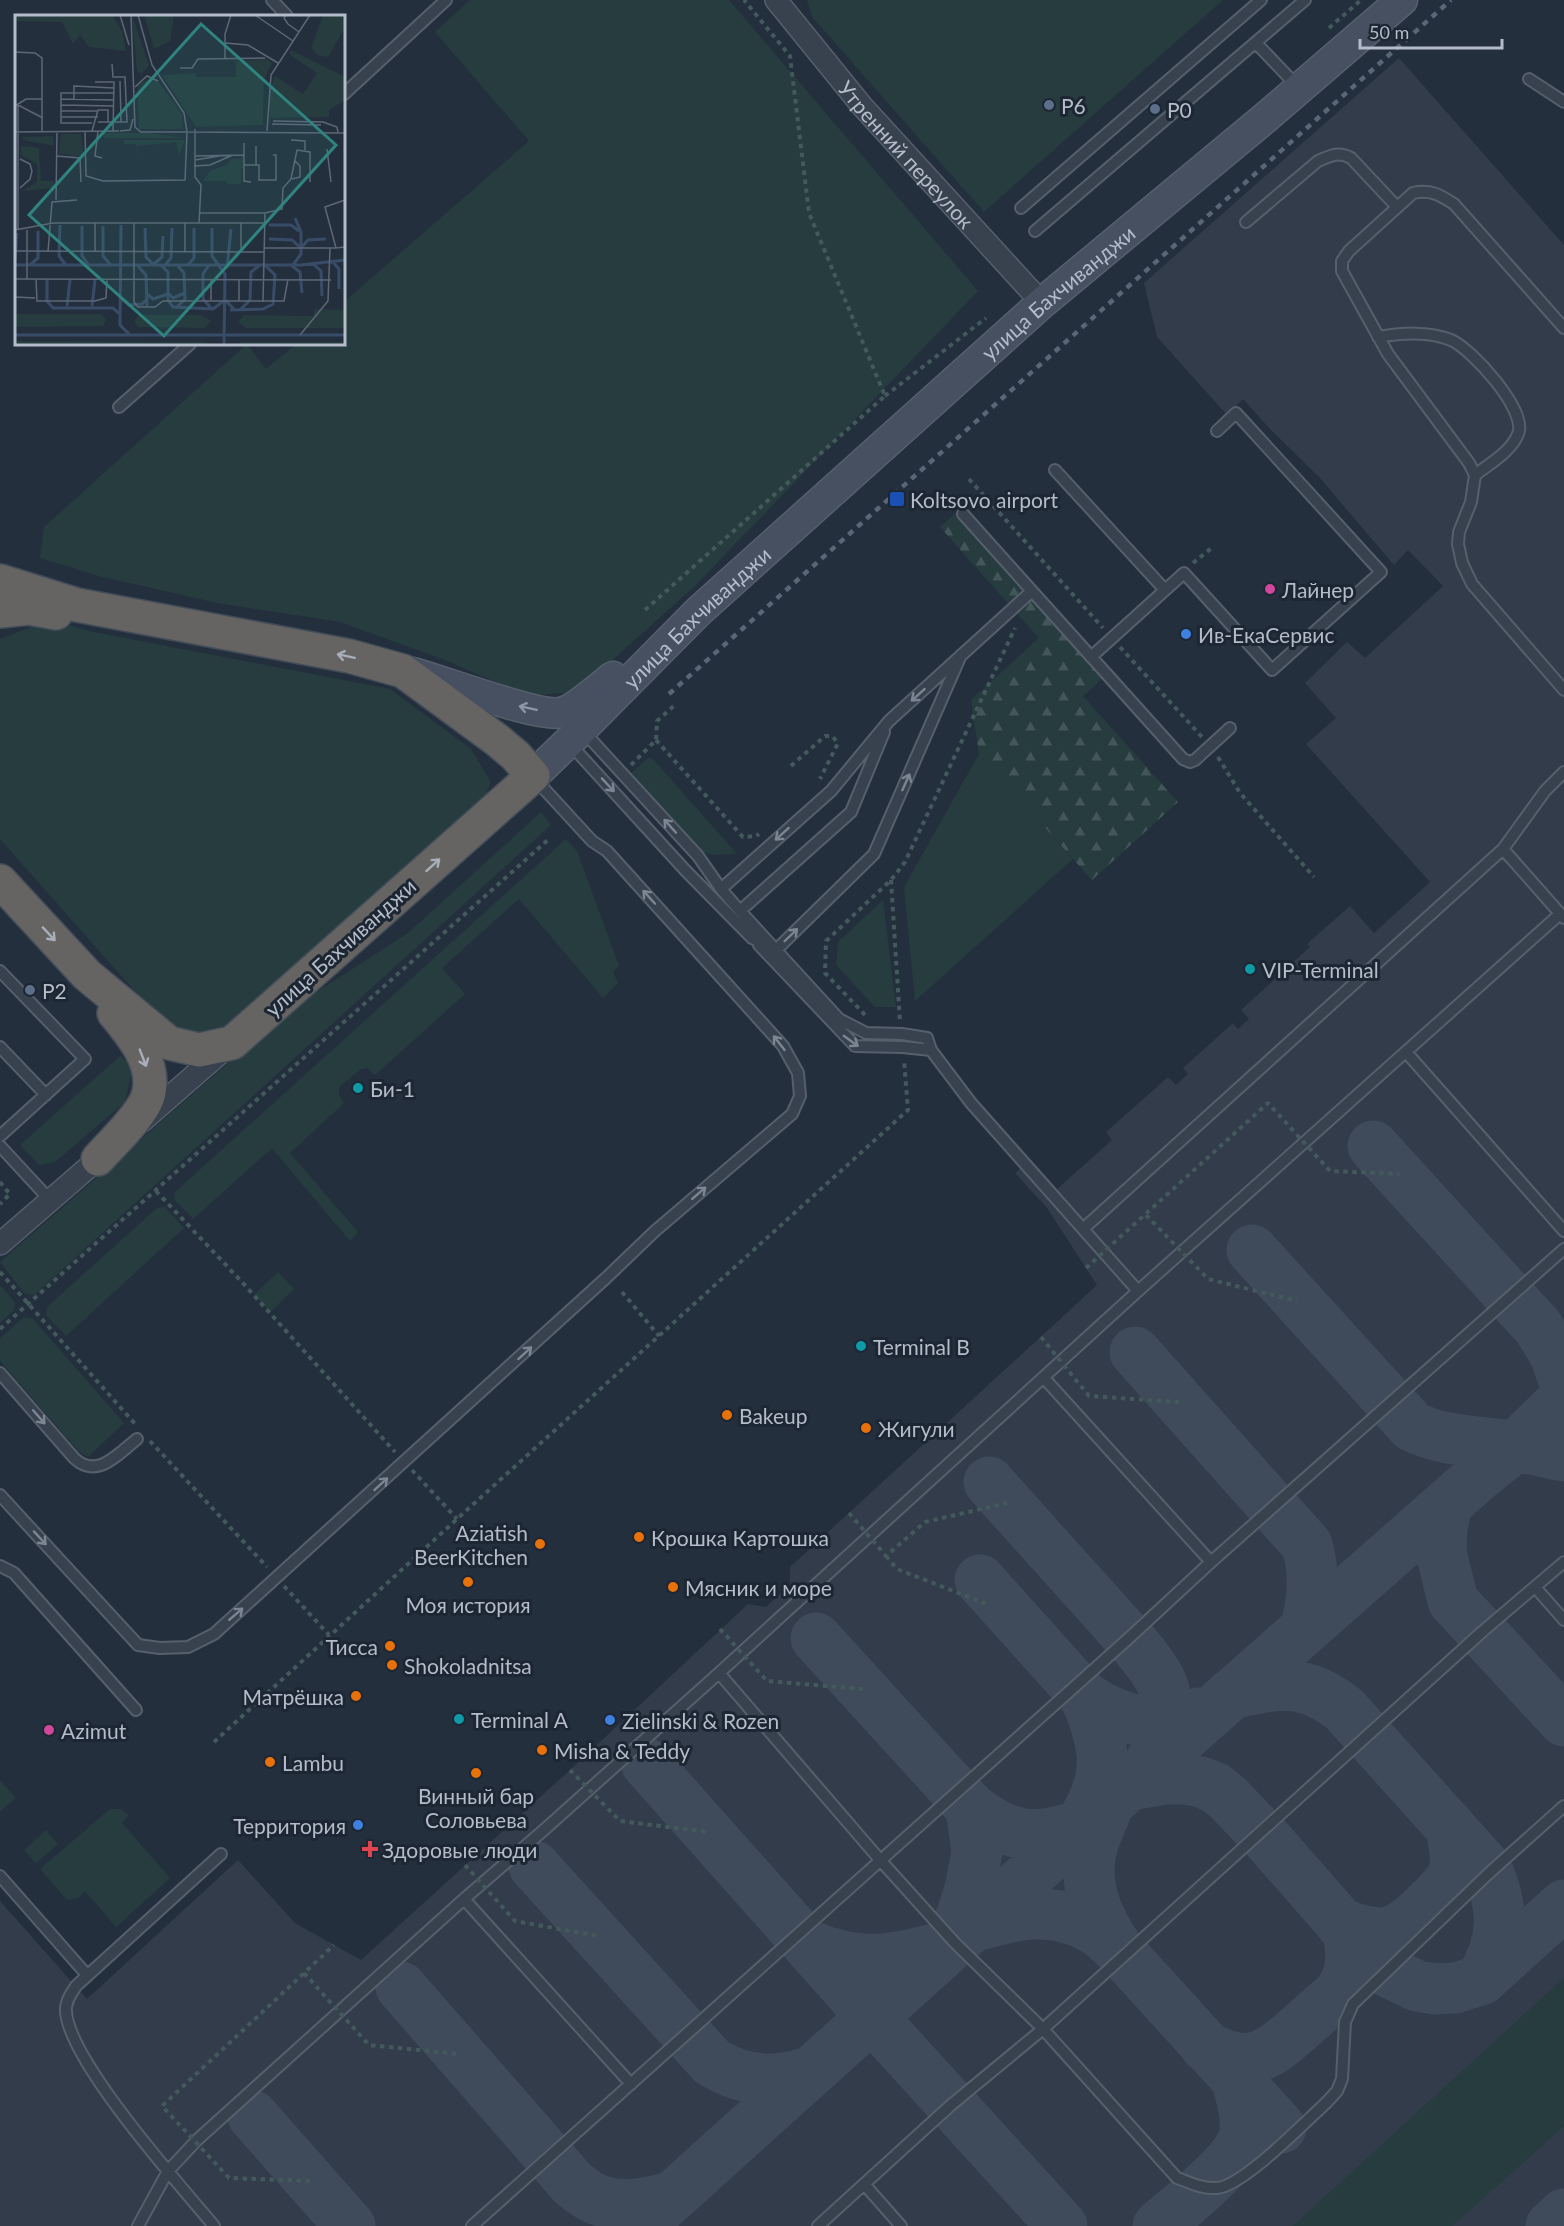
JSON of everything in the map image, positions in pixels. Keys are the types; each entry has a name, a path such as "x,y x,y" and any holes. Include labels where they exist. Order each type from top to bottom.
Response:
{"highway":[{"path":"0,581 77,605 349,656 403,671 497,740 516,756 533,776"},
{"path":"0,611 29,608 144,627 192,626"},
{"name":"улица Бахчиванджи","path":"232,1043 533,776"},
{"path":"4,881 87,975 143,1054 150,1077 149,1094 140,1111 98,1159"},
{"path":"87,975 169,1043 200,1050 232,1043"}],"main road":[{"name":"улица Бахчиванджи","path":"533,776 572,725 1042,303 1402,0"},
{"path":"403,671 518,706 550,713 572,725"}],"street":[{"name":"Утренний переулок","path":"776,0 862,106 1042,303"},
{"name":"улица Бахчиванджи","path":"0,1244 232,1043"}],"lane":[{"path":"272,0 286,15"},
{"path":"347,90 446,0"},
{"path":"1021,208 1261,0"},
{"path":"1035,231 1305,0"},
{"path":"1256,43 1300,88"},
{"path":"1529,79 1564,102"},
{"path":"1246,222 1318,161 1342,153 1351,158 1397,207"},
{"path":"1564,328 1454,204 1438,193 1424,191 1413,193 1349,251 1342,261 1342,271 1388,354 1469,463 1474,475 1471,502 1459,532 1458,544 1462,563 1472,584 1564,690"},
{"path":"1378,337 1404,333 1434,335 1453,341 1469,351 1481,364 1515,410 1519,421 1518,434 1503,453 1474,475"},
{"path":"119,407 189,345"},
{"path":"1091,657 1184,573 1272,669 1380,572 1236,413 1217,430"},
{"path":"1055,470 1165,590"},
{"path":"963,514 1183,759 1190,762 1195,760 1230,728"},
{"path":"721,889 831,791 889,721 1032,591"},
{"path":"776,950 874,854 961,655"},
{"path":"740,911 851,812 889,721"},
{"path":"572,725 698,856 740,911 839,1019 866,1033 902,1034 927,1038 931,1050 971,1103 1138,1291"},
{"path":"572,725 685,870 855,1046 931,1050"},
{"path":"1083,1229 1503,849 1527,814 1564,772"},
{"path":"0,1495 138,1645 160,1648 188,1647 214,1634 277,1579 655,1231 792,1114 800,1096 798,1073 783,1046 615,860 577,826 533,776"},
{"path":"138,2226 168,2171 197,2140 719,1673 1138,1291 1562,916 1503,849"},
{"path":"753,938 776,950"},
{"path":"0,971 85,1059 0,1136"},
{"path":"0,1047 46,1095"},
{"path":"1406,1052 1564,1231"},
{"path":"0,1146 50,1200"},
{"path":"472,2226 1129,1638 1210,1562 1564,1249"},
{"path":"0,1373 74,1458 90,1468 102,1465 140,1436"},
{"path":"1044,1378 1210,1562"},
{"path":"818,2226 951,2105 1043,2029 1483,1631 1564,1562"},
{"path":"0,1566 14,1573 136,1710"},
{"path":"1534,1587 1564,1620"},
{"path":"719,1673 955,1943 1043,2029 1177,2178 1202,2187 1219,2188 1240,2179 1326,2103 1337,2091 1342,2079 1345,2022 1353,2004 1488,1874 1564,1806"},
{"path":"214,2226 107,2092 72,2033 66,2012 68,1999 76,1986 221,1854"},
{"path":"0,1876 87,1975"},
{"path":"464,1899 631,2084"},
{"path":"864,2184 901,2226"}],"path":[{"path":"645,610 885,396 809,213 790,56 744,0"},
{"path":"969,479 1210,747 1240,793 1314,877"},
{"path":"866,1016 825,973 826,941 891,880 905,862 1032,591"},
{"path":"627,769 656,740 657,721 676,704"},
{"path":"791,765 825,736 832,736 838,743 819,780"},
{"path":"656,740 743,837 756,837 764,830"},
{"path":"0,1329 549,839"},
{"path":"891,880 900,1024 893,1024"},
{"path":"214,1742 908,1110 903,1047"},
{"path":"1086,1268 1268,1103 1330,1171 1399,1174"},
{"path":"0,1182 10,1194 0,1204"},
{"path":"156,1191 457,1519"},
{"path":"1146,1215 1208,1279 1297,1301"},
{"path":"0,1272 140,1436"},
{"path":"622,1292 659,1336"},
{"path":"1041,1337 1089,1396 1179,1402"},
{"path":"150,1440 329,1635"},
{"path":"886,1556 925,1522 1007,1503"},
{"path":"849,1513 897,1569 989,1605"},
{"path":"720,1629 767,1681 863,1689"},
{"path":"570,1770 620,1821 708,1832"},
{"path":"465,1865 515,1921 598,1936"},
{"path":"310,2181 229,2178 162,2106 334,1945"},
{"path":"303,1973 369,2045 459,2054"}],"shaded area":[{"path":"1399,58 1564,245 1564,2226 0,2226 0,1901 87,1999 238,1860 295,1923 361,1960 748,1604 766,1607 790,1584 790,1567 1097,1285 1047,1208 1015,1173 1031,1160 1057,1189 1112,1140 1106,1132 1168,1077 1176,1085 1188,1074 1183,1068 1233,1023 1238,1029 1249,1019 1241,1010 1310,947 1307,944 1350,906 1374,933 1430,882 1306,744 1336,718 1305,683 1347,642 1365,658 1443,586 1408,550 1394,565 1319,477 1243,399 1227,415 1157,337 1144,283"}],"green space":[{"path":"470,0 729,0 978,291 696,585 598,673 564,693 527,696 445,660 340,622 217,603 99,576 40,558 44,527 246,345 266,369 295,345 345,345 345,301 529,141 435,32"},
{"path":"807,0 1223,0 984,212 813,18"},
{"path":"956,512 1104,677 1083,696 1178,802 1092,880 979,754 971,700 1039,638 940,527"},
{"path":"49,620 94,632 390,689 471,749 491,782 482,804 221,1029 198,1035 180,1032 164,1024 0,839 0,639"},
{"path":"979,754 1073,859 915,1001 904,887"},
{"path":"648,758 653,759 737,854 712,855 699,851 630,774"},
{"path":"541,812 551,825 34,1295 25,1294 0,1262 289,1010 408,933"},
{"path":"566,839 577,851 619,966 613,972 618,983 603,998 519,899 442,968 465,994 375,1075 367,1068 361,1069 340,1086 339,1095 344,1103 290,1153 358,1232 350,1241 272,1148 193,1219 174,1199 175,1192"},
{"path":"883,900 896,1007 875,1007 836,965 838,942"},
{"path":"120,1056 133,1067 125,1102 55,1162 39,1165 20,1145"},
{"path":"165,1207 184,1228 66,1336 46,1315 47,1307 157,1208"},
{"path":"278,1272 294,1289 270,1312 254,1295"},
{"path":"0,1285 15,1302 14,1310 0,1323"},
{"path":"24,1317 32,1318 124,1423 88,1457 79,1452 0,1361 0,1338"},
{"path":"0,1780 16,1798 0,1812"},
{"path":"110,1809 121,1809 129,1815 122,1823 170,1878 116,1927 85,1891 78,1898 67,1900 40,1869"},
{"path":"46,1830 58,1844 36,1863 24,1850"},
{"path":"1564,1978 1564,2126 1452,2226 1293,2226"}],"taxiway":[{"path":"1373,1146 1538,1327 1555,1355 1564,1381"},
{"path":"1252,1250 1412,1426 1448,1438 1519,1447 1564,1456"},
{"path":"1135,1352 1307,1545 1312,1586 1306,1627"},
{"path":"640,2226 1147,1769 1481,1474 1516,1446 1564,1399"},
{"path":"989,1482 1138,1648 1160,1680 1166,1700 1165,1721 1160,1740 1147,1769"},
{"path":"1447,1504 1442,1528 1441,1552 1453,1601 1564,1721"},
{"path":"980,1580 1085,1697 1098,1706 1126,1717 1153,1722 1168,1721 1198,1713"},
{"path":"816,1638 971,1808 986,1819 1001,1827 1028,1834 1057,1832 1091,1821"},
{"path":"1231,1694 1290,1686 1316,1692 1344,1709 1486,1867 1496,1897 1499,1924 1494,1951 1481,1980"},
{"path":"1079,1826 1097,1793 1102,1763 1098,1732 1085,1697"},
{"path":"646,1763 1062,2226"},
{"path":"1130,1785 1165,1779 1184,1779 1216,1788 1267,1839 1380,1968 1417,1986 1435,1989 1455,1988 1481,1980 1564,1905"},
{"path":"1108,1805 1093,1844 1089,1873 1093,1900 1098,1913 1119,1950"},
{"path":"809,1945 847,1957 864,1959 897,1957 952,1945 970,1889 977,1852 971,1808"},
{"path":"1340,1923 1376,1933 1395,1930 1413,1918 1444,1888 1454,1872 1455,1853 1450,1826"},
{"path":"534,1866 712,2062 736,2074 761,2079 786,2078 812,2071"},
{"path":"973,1927 1004,1918 1049,1914 1079,1921 1097,1931 1119,1950 1281,2128"},
{"path":"1205,2046 1220,2053 1244,2059 1254,2058 1275,2048 1339,1993 1344,1986 1350,1964 1348,1932"},
{"path":"401,1987 573,2184 589,2196 621,2205 642,2204 671,2197"},
{"path":"1158,2226 1209,2182 1222,2169 1241,2143 1245,2131 1245,2118 1237,2081"},
{"path":"253,2116 350,2226"},
{"path":"1551,2226 1564,2214"}],"railway":[{"path":"669,694 1451,0"}],"place":[{"name":"P6","path":"1049,105"},
{"name":"P0","path":"1155,109"},
{"name":"Koltsovo airport","path":"897,499"},
{"name":"Лайнер","path":"1270,589"},
{"name":"Ив-ЕкаСервис","path":"1186,634"},
{"name":"VIP-Terminal","path":"1250,969"},
{"name":"P2","path":"30,990"},
{"name":"Би-1","path":"358,1088"},
{"name":"Terminal B","path":"861,1346"},
{"name":"Bakeup","path":"727,1415"},
{"name":"Жигули","path":"866,1428"},
{"name":"Крошка Картошка","path":"639,1537"},
{"name":"Aziatish BeerKitchen","path":"540,1544"},
{"name":"Моя история","path":"468,1582"},
{"name":"Мясник и море","path":"673,1587"},
{"name":"Тисса","path":"390,1646"},
{"name":"Shokoladnitsa","path":"392,1665"},
{"name":"Матрёшка","path":"356,1696"},
{"name":"Terminal A","path":"459,1719"},
{"name":"Zielinski & Rozen","path":"610,1720"},
{"name":"Azimut","path":"49,1730"},
{"name":"Misha & Teddy","path":"542,1750"},
{"name":"Lambu","path":"270,1762"},
{"name":"Винный бар Соловьева","path":"476,1773"},
{"name":"Территория","path":"358,1825"},
{"name":"Здоровые люди","path":"370,1849"}]}
